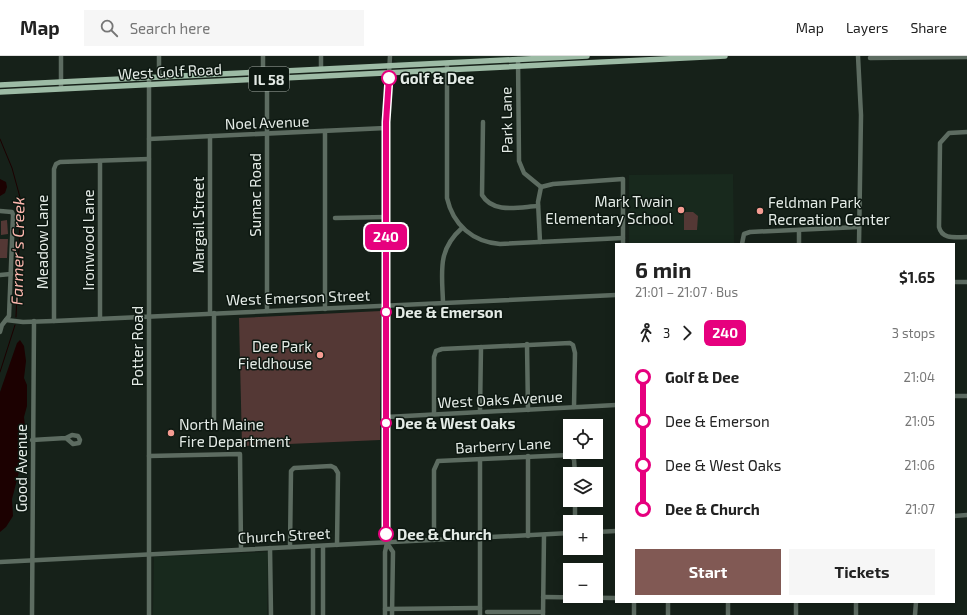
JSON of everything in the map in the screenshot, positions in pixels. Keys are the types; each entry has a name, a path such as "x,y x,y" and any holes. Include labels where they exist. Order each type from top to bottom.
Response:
{"main road":[{"name":"IL 58","path":"518,59 587,56"},
{"name":"West Golf Road","path":"0,92 725,56"},
{"name":"West Golf Road","path":"0,85 518,59"}],"street":[{"path":"61,56 61,89"},
{"path":"159,56 159,77"},
{"name":"Sumac Road","path":"263,56 267,79 267,311"},
{"path":"321,56 321,69"},
{"path":"385,615 385,552 387,543 386,128 390,56"},
{"path":"858,56 861,115 859,243"},
{"path":"870,58 967,56"},
{"name":"Park Lane","path":"518,59 519,160 524,173 541,187"},
{"path":"447,63 447,198 453,216 462,228 478,238 492,244 623,238"},
{"name":"Potter Road","path":"149,615 150,78"},
{"path":"483,122 482,195 486,201 499,208 538,206"},
{"name":"Noel Avenue","path":"150,139 386,128"},
{"path":"325,131 325,309"},
{"path":"967,132 949,133 940,143 939,227 942,234 946,236 967,237"},
{"name":"Margail Street","path":"210,136 214,420"},
{"path":"100,160 149,159"},
{"name":"Meadow Lane","path":"54,321 54,169 56,164 60,162 100,160"},
{"name":"Ironwood Lane","path":"100,160 100,319"},
{"path":"540,242 538,206 541,187 553,184 623,179 623,243"},
{"path":"0,211 12,212 13,215 9,316 0,332"},
{"path":"335,218 386,217"},
{"path":"742,243 744,234 750,232 859,227"},
{"path":"443,302 442,265 444,251 450,239 462,228"},
{"path":"799,230 799,243"},
{"path":"0,275 11,274"},
{"path":"955,282 967,282"},
{"name":"West Emerson Street","path":"6,320 54,321 615,295"},
{"name":"Good Avenue","path":"32,615 34,321"},
{"path":"434,414 434,357 436,351 442,349 527,344 567,343 573,345 575,353 574,407"},
{"path":"527,344 528,410"},
{"path":"480,412 481,347"},
{"path":"955,396 967,396"},
{"name":"West Oaks Avenue","path":"386,417 615,405"},
{"path":"32,440 66,438"},
{"path":"149,456 240,454 241,549"},
{"name":"Barberry Lane","path":"434,540 434,470 436,463 443,460 566,455 572,456 575,462 575,467"},
{"path":"528,456 528,536"},
{"path":"480,459 480,615"},
{"path":"290,547 291,471 294,468 331,466 335,468 338,473 337,545"},
{"path":"955,516 967,516"},
{"path":"603,532 615,531"},
{"name":"Church Street","path":"0,562 563,534"},
{"path":"487,612 543,614 544,535"},
{"path":"387,543 392,552 392,615"},
{"path":"313,546 313,615"},
{"path":"323,546 323,615"},
{"path":"270,548 271,615"},
{"path":"543,597 615,598"},
{"path":"634,603 634,615"},
{"path":"668,603 668,615"},
{"path":"728,603 728,615"},
{"path":"796,603 796,615"},
{"path":"856,603 856,615"},
{"path":"915,615 916,603"},
{"path":"385,609 480,608"}],"shaded area":[{"path":"393,56 538,56 398,63 394,60"},
{"name":"Mark Twain Elementary School","path":"733,174 734,243 629,243 629,175"},
{"path":"0,179 6,182 7,187 5,193 0,196"},
{"path":"684,212 693,212 698,216 697,230 684,230"},
{"path":"7,220 8,234 1,235 1,221"},
{"path":"0,239 8,239 7,258 0,258"},
{"path":"381,311 380,440 242,446 239,318"},
{"path":"20,340 24,346 26,361 24,378 27,385 27,406 24,417 25,427 19,472 12,499 13,516 6,527 0,532 0,392 17,343"},
{"path":"268,552 267,615 153,615 154,557"}],"waterway":[{"name":"Farmer's Creek","path":"0,139 12,168 21,201 16,317"},
{"name":"Farmer's Creek","path":"0,372 15,325"}],"bus line":[{"name":"240","path":"386,534 386,122 389,78"}],"place":[{"name":"Golf & Dee","path":"389,78"},
{"name":"Mark Twain Elementary School","path":"681,210"},
{"name":"Feldman Park Recreation Center","path":"760,211"},
{"name":"Dee & Emerson","path":"386,312"},
{"name":"Dee Park Fieldhouse","path":"320,355"},
{"name":"Dee & West Oaks","path":"386,423"},
{"name":"North Maine Fire Department","path":"171,433"},
{"name":"Dee & Church","path":"386,534"}]}
